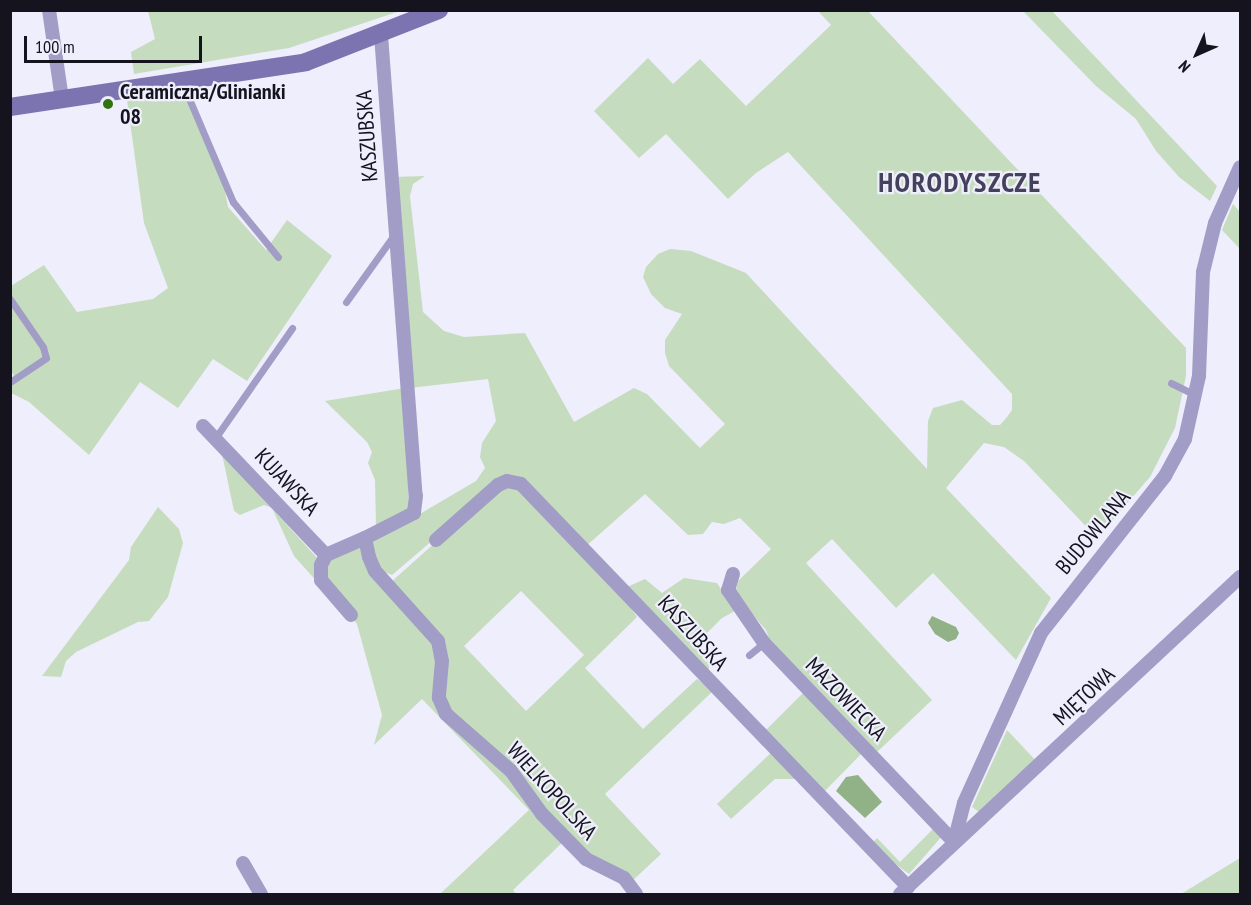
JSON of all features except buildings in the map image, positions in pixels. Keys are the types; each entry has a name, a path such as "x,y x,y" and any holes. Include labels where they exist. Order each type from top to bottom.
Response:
{"street":[{"path":"49,10 62,99"},
{"path":"10,107 306,62 381,35 440,10"},
{"name":"KASZUBSKA","path":"365,538 414,513 416,496 394,235 381,35"},
{"name":"BUDOWLANA","path":"954,842 964,803 1041,633 1165,476 1185,439 1197,395 1203,272 1215,223 1240,167"},
{"name":"KUJAWSKA","path":"203,426 216,437 326,555"},
{"name":"KASZUBSKA","path":"436,540 498,485 507,481 521,484 648,613 706,680 790,759 819,799 904,891"},
{"path":"351,615 321,580 321,565 326,555 365,538"},
{"name":"WIELKOPOLSKA","path":"365,538 375,571 438,641 442,661 439,698 446,714 511,771 542,814 586,859 594,866 624,878 636,894"},
{"name":"MAZOWIECKA","path":"733,574 728,590 764,643 954,842"},
{"name":"MIĘTOWA","path":"954,842 1240,577"},
{"path":"904,891 954,842"},
{"path":"243,863 261,894"}],"lane":[{"path":"181,80 233,202 278,257"},
{"path":"346,302 394,235"},
{"path":"10,299 43,347 46,358 10,382"},
{"path":"216,437 292,328"},
{"path":"1171,383 1197,395"},
{"path":"749,655 764,643"}],"shaded area":[{"path":"148,10 400,11 289,48 134,74 131,52 155,39"},
{"path":"818,11 868,11 1186,348 1186,376 1175,428 1150,477 1097,538 1024,461 1004,447 984,443 946,488 1051,598 1016,660 933,573 896,608 832,539 806,563 932,700 876,753 771,643 766,630 735,594 738,581 771,549 740,518 724,524 712,522 703,534 688,535 645,494 585,547 507,477 392,575 379,570 372,542 476,481 485,468 480,457 482,443 496,421 488,379 410,388 392,177 425,176 413,184 410,196 423,312 444,331 464,337 525,333 574,422 634,388 647,394 700,448 725,424 669,366 665,353 665,340 682,314 665,308 651,294 643,277 646,267 658,254 670,249 691,251 746,273 927,469 928,421 933,408 962,400 992,425 1000,425 1007,417 1012,410 1012,394 788,152 756,173 728,199 666,134 639,158 594,111 648,58 673,84 700,59 746,106 831,25"},
{"path":"1023,11 1052,11 1217,186 1210,201 1179,177 1156,151 1136,119 1096,86"},
{"path":"187,91 223,180 228,207 266,250 287,220 332,256 247,381 213,359 178,408 140,382 89,455 29,402 11,393 11,382 15,379 11,370 11,286 44,265 77,312 153,299 168,288 144,223 127,100"},
{"path":"1233,204 1240,212 1240,249 1222,230"},
{"path":"405,388 409,508 406,513 376,527 375,480 368,463 372,452 367,442 325,401"},
{"path":"222,454 271,508 264,505 240,515 234,511"},
{"path":"516,485 622,595 637,617 585,668 643,729 697,679 714,690 605,794 661,854 631,882 597,864 446,710 440,636 390,583 493,491","holes":["521,591 584,655 526,711 464,646"]},
{"path":"158,507 179,529 183,543 168,597 149,621 138,622 76,652 66,661 61,677 42,676 129,560 131,547"},
{"path":"273,509 319,560 320,585 294,556"},
{"path":"361,542 429,632 437,653 437,701 565,840 513,890 516,894 440,894 529,810 422,699 374,745 382,715 357,624 326,582 325,563"},
{"path":"684,578 717,583 735,611 722,618 698,642 699,653 709,663 709,676 627,587 645,579 662,593"},
{"path":"932,616 956,627 959,633 956,639 948,642 935,634 928,623"},
{"path":"805,691 863,752 820,796 800,766 766,730"},
{"path":"1007,730 1039,764 979,812 972,807"},
{"path":"775,749 795,779 775,779 731,819 717,804"},
{"path":"858,775 882,802 865,818 836,791 846,777"},
{"path":"935,827 943,835 909,874 870,845 877,838 900,862"},
{"path":"1240,858 1240,894 1181,894"}],"place":[{"name":"Ceramiczna/Glinianki 08","path":"108,104"}],"district":[{"name":"HORODYSZCZE","path":"960,182"}]}
